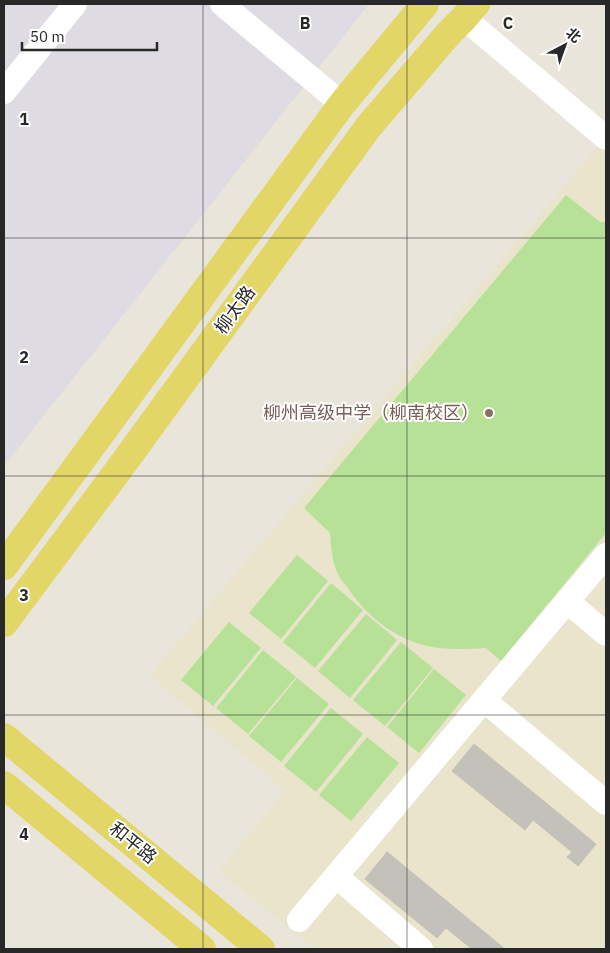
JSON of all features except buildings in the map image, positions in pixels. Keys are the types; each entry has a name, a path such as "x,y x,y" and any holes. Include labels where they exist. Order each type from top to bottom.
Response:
{"main road":[{"name":"柳太路","path":"4,566 342,104 425,4"},
{"name":"柳太路","path":"4,623 370,126 470,11"},
{"name":"和平路","path":"4,737 261,949"},
{"path":"4,785 202,949"}],"street":[{"path":"4,92 75,4"},
{"path":"222,4 342,104"},
{"path":"470,11 606,138"},
{"path":"300,920 606,555"},
{"path":"568,601 606,634"},
{"path":"484,700 606,803"},
{"path":"336,876 422,949"}],"shaded area":[{"path":"4,4 369,4 4,466"},
{"name":"柳州高级中学（柳南校区）","path":"599,145 606,151 606,949 315,949 219,871 285,791 150,675"}],"green space":[{"path":"566,195 600,222 606,222 606,533 501,661 486,648 446,649 419,644 384,626 355,598 336,569 330,533 304,508"},
{"path":"297,555 328,581 281,639 249,613"},
{"path":"331,583 363,610 315,668 283,642"},
{"path":"366,614 397,640 350,698 318,671"},
{"path":"229,622 261,648 213,706 181,680"},
{"path":"401,642 433,668 385,726 353,700"},
{"path":"263,650 296,677 248,734 216,708"},
{"path":"434,669 466,695 419,753 387,727"},
{"path":"297,678 329,704 281,762 249,736"},
{"path":"331,708 363,734 316,792 284,766"},
{"path":"367,737 399,763 351,821 319,795"}],"place":[{"name":"柳州高级中学（柳南校区）","path":"489,413"}]}
